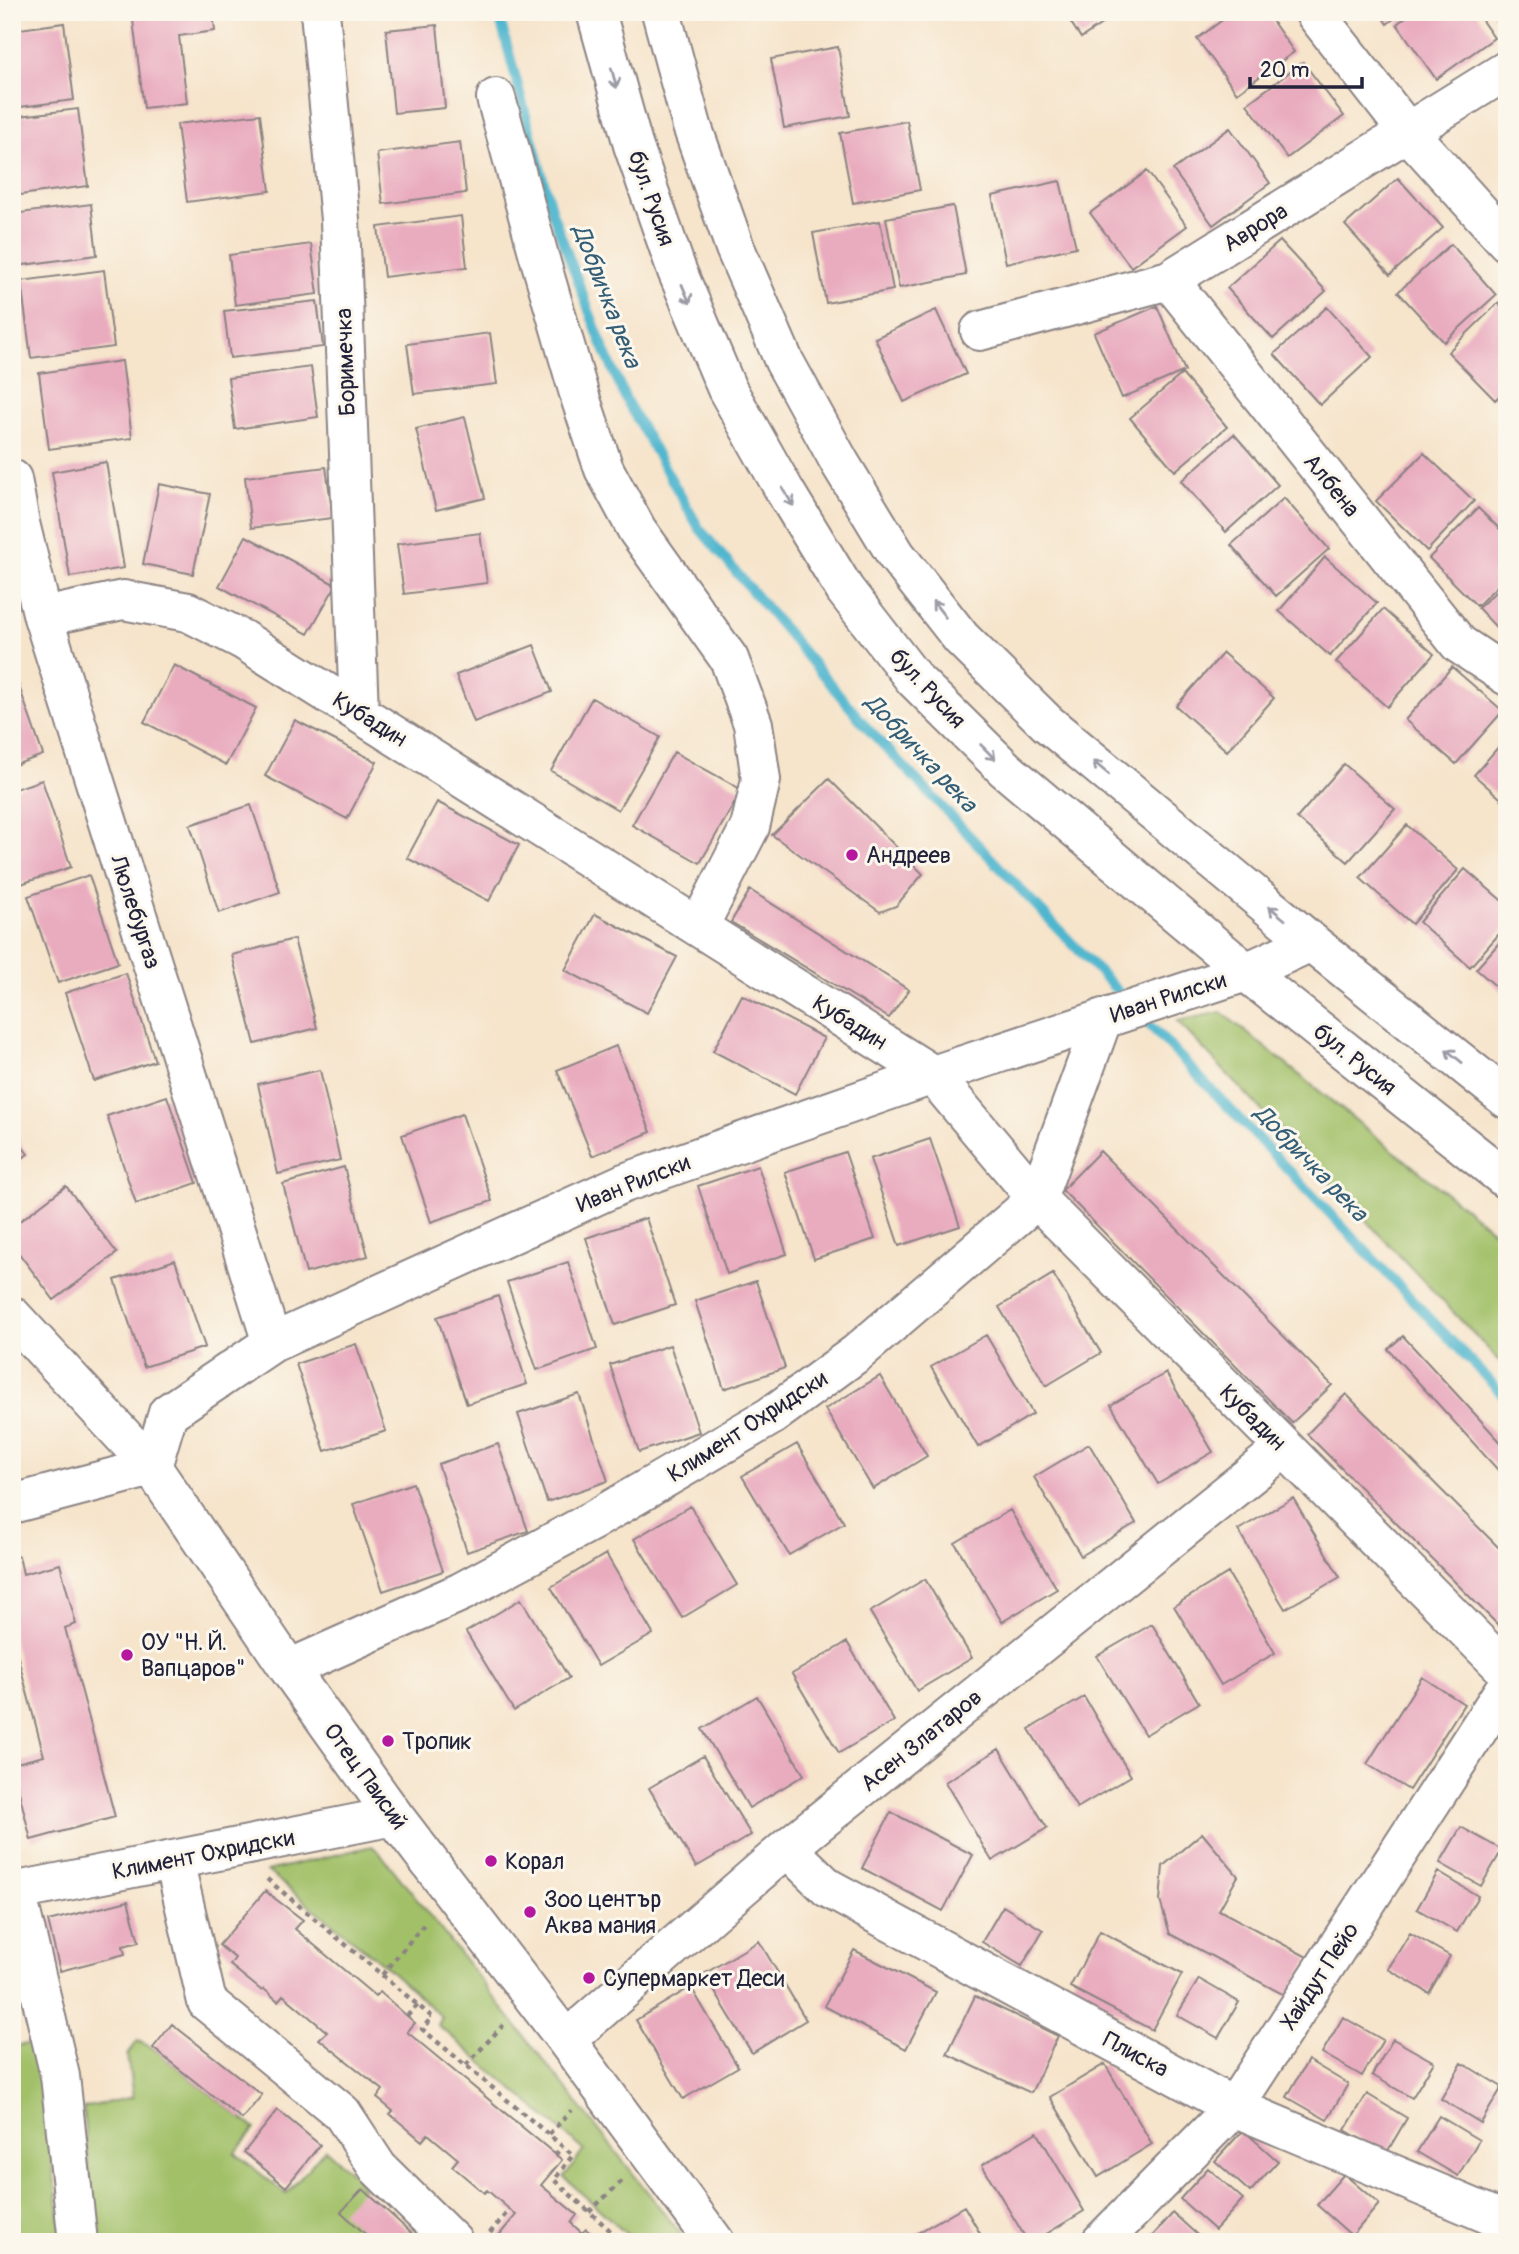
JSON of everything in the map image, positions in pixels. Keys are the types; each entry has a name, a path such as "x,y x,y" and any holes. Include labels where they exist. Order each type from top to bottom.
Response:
{"street":[{"name":"Боримечка","path":"320,12 340,220 359,712"},
{"name":"бул. Русия","path":"596,12 633,145 677,271 727,389 786,494 845,590 914,679 1005,769 1246,972 1507,1180"},
{"path":"661,12 692,126 726,224 784,361 840,463 896,555 961,638 1047,723 1311,942 1507,1099"},
{"path":"1314,12 1407,131 1507,242"},
{"name":"Аврора","path":"980,331 1169,280 1507,70"},
{"path":"496,97 542,268 604,469 637,530 729,659 754,724 761,780 750,827 699,926"},
{"name":"Албена","path":"1169,280 1459,644 1507,676"},
{"name":"Люлебургаз","path":"12,479 16,524 43,617 272,1343"},
{"name":"Кубадин","path":"43,617 123,600 188,612 243,640 933,1074 1037,1199 1507,1671"},
{"name":"Иван Рилски","path":"152,1467 168,1413 272,1343 624,1183 933,1074 1246,972 1311,942"},
{"name":"Климент Охридски","path":"289,1669 461,1592 592,1521 771,1416 857,1353 1037,1199 1110,1016"},
{"name":"Отец Паисий","path":"12,1315 152,1467 289,1669 394,1816 566,2040 715,2242"},
{"name":"Асен Златаров","path":"566,2040 787,1849 1284,1448"},
{"path":"12,1504 152,1467"},
{"name":"Хайдут Пейо","path":"1101,2242 1234,2107 1507,1685"},
{"name":"Климент Охридски","path":"14,1892 394,1816"},
{"name":"Плиска","path":"787,1849 828,1888 1234,2107 1507,2222"},
{"path":"174,1860 207,2002 342,2113 378,2168 453,2242"},
{"path":"14,1892 60,2076 78,2242"}],"path":[{"path":"230,1849 432,2017 422,2029 573,2155 554,2180 623,2242"},
{"path":"382,1975 452,1891"},
{"path":"466,2065 531,1995"},
{"path":"407,2016 418,2005"},
{"path":"555,2155 562,2147"},
{"path":"589,2212 650,2154"},
{"path":"483,2242 510,2209"}],"green space":[{"path":"1221,1012 1507,1242 1507,1369 1177,1021"},
{"path":"372,1846 687,2242 635,2242 564,2177 584,2150 438,2025 442,2017 383,1964 267,1871"},
{"path":"138,2041 153,2048 255,2129 235,2153 286,2194 325,2149 355,2176 363,2189 374,2242 95,2242 83,2108 133,2097 127,2055"},
{"path":"36,2043 63,2242 12,2242 12,2046"}],"building":[{"path":"132,12 213,12 215,31 179,36 187,103 144,108"},
{"path":"1064,12 1119,12 1081,38"},
{"path":"1233,12 1266,12 1294,52 1237,93 1197,39"},
{"path":"1379,12 1403,12 1387,24"},
{"path":"1412,12 1476,12 1494,38 1436,79 1397,24"},
{"path":"1491,12 1507,12 1507,34"},
{"path":"64,23 74,100 12,108 12,30"},
{"path":"437,25 445,108 394,113 386,30"},
{"path":"838,47 850,116 784,128 771,59"},
{"path":"1303,62 1344,116 1287,158 1247,104"},
{"path":"78,109 88,186 12,196 12,117"},
{"path":"260,114 270,191 187,202 177,124"},
{"path":"907,121 920,190 853,203 840,133"},
{"path":"1230,128 1270,183 1213,225 1173,170"},
{"path":"460,142 466,193 383,204 377,153"},
{"path":"1147,171 1187,226 1131,267 1090,213"},
{"path":"1398,178 1443,228 1390,275 1345,225"},
{"path":"1060,181 1076,247 1006,263 992,196"},
{"path":"91,204 97,255 16,266 12,214"},
{"path":"953,206 966,275 899,288 886,218"},
{"path":"461,216 467,267 384,277 378,227"},
{"path":"880,221 893,290 826,303 813,233"},
{"path":"1280,241 1326,291 1273,339 1227,288"},
{"path":"311,244 318,294 235,305 229,255"},
{"path":"1451,244 1496,295 1444,342 1398,292"},
{"path":"104,270 114,347 31,358 21,281"},
{"path":"317,301 323,347 230,358 224,311"},
{"path":"1498,303 1507,311 1507,389 1495,400 1448,352"},
{"path":"1157,306 1185,371 1122,398 1094,333"},
{"path":"1327,307 1372,357 1320,405 1274,354"},
{"path":"936,310 966,374 904,402 875,338"},
{"path":"490,333 497,384 414,394 407,344"},
{"path":"122,361 132,438 49,449 39,373"},
{"path":"311,367 318,417 235,429 228,378"},
{"path":"1182,374 1227,427 1175,471 1130,418"},
{"path":"465,417 485,498 436,510 416,429"},
{"path":"1234,434 1278,485 1226,532 1181,481"},
{"path":"1424,453 1474,501 1427,551 1376,501"},
{"path":"106,462 124,568 70,577 52,472"},
{"path":"326,467 333,518 251,528 245,477"},
{"path":"159,484 210,494 193,574 143,564"},
{"path":"1284,498 1329,549 1276,596 1231,545"},
{"path":"1478,508 1507,536 1507,576 1477,606 1429,558"},
{"path":"480,533 487,583 404,594 397,544"},
{"path":"246,536 336,585 308,634 219,586"},
{"path":"1325,557 1377,603 1330,656 1279,611"},
{"path":"1507,581 1507,639 1478,608"},
{"path":"1383,609 1434,654 1387,707 1336,662"},
{"path":"534,645 552,692 474,722 456,675"},
{"path":"1223,653 1274,698 1227,751 1176,706"},
{"path":"174,665 256,708 226,765 144,722"},
{"path":"12,666 43,755 12,766"},
{"path":"1452,667 1503,711 1456,764 1405,720"},
{"path":"592,698 660,737 618,810 551,771"},
{"path":"295,720 377,762 347,819 265,776"},
{"path":"1507,737 1507,804 1474,775"},
{"path":"674,752 742,790 700,863 632,825"},
{"path":"1344,764 1395,809 1348,862 1297,818"},
{"name":"Андреев","path":"829,779 923,874 896,906 880,912 772,835"},
{"path":"42,780 71,867 12,887 12,790"},
{"path":"437,802 519,845 489,901 407,858"},
{"path":"251,805 280,892 219,913 190,825"},
{"path":"1407,825 1458,870 1412,924 1360,878"},
{"path":"1465,869 1507,905 1507,925 1470,967 1419,922"},
{"path":"89,875 118,963 58,983 28,896"},
{"path":"750,890 909,990 889,1018 731,922"},
{"path":"595,914 677,957 647,1013 565,970"},
{"path":"1507,934 1507,996 1476,969"},
{"path":"294,939 317,1028 255,1044 232,955"},
{"path":"126,973 155,1061 94,1081 65,993"},
{"path":"742,995 824,1038 795,1094 713,1051"},
{"path":"616,1046 651,1132 592,1156 557,1070"},
{"path":"320,1070 340,1160 278,1174 258,1084"},
{"path":"167,1096 197,1183 136,1204 107,1116"},
{"path":"462,1114 492,1201 431,1222 402,1135"},
{"path":"12,1133 28,1154 12,1166"},
{"path":"930,1139 960,1226 899,1246 870,1159"},
{"path":"1100,1151 1332,1385 1292,1423 1062,1190"},
{"path":"845,1152 875,1239 814,1259 785,1172"},
{"path":"758,1166 787,1254 727,1274 698,1186"},
{"path":"344,1167 368,1256 306,1273 283,1184"},
{"path":"66,1186 117,1253 54,1300 12,1244 12,1227"},
{"path":"646,1218 675,1305 615,1325 586,1238"},
{"path":"175,1260 205,1347 144,1367 115,1280"},
{"path":"568,1262 597,1349 537,1370 507,1282"},
{"path":"1053,1274 1101,1353 1046,1386 999,1307"},
{"path":"756,1281 785,1368 724,1389 695,1301"},
{"path":"498,1296 527,1384 467,1404 437,1317"},
{"path":"986,1335 1033,1414 978,1447 931,1367"},
{"path":"1403,1336 1507,1449 1507,1480 1388,1349"},
{"path":"356,1344 386,1431 325,1451 296,1364"},
{"path":"670,1345 699,1432 639,1452 610,1365"},
{"path":"1166,1373 1213,1452 1158,1484 1111,1405"},
{"path":"880,1376 927,1456 873,1489 825,1409"},
{"path":"579,1394 608,1481 547,1502 518,1414"},
{"path":"1346,1394 1507,1556 1507,1634 1307,1434"},
{"path":"498,1444 528,1531 467,1552 438,1464"},
{"path":"797,1444 844,1523 789,1555 742,1476"},
{"path":"1089,1444 1136,1523 1081,1556 1034,1477"},
{"path":"413,1483 443,1571 383,1591 353,1504"},
{"path":"1293,1498 1340,1577 1285,1609 1238,1530"},
{"path":"690,1506 737,1585 682,1618 634,1539"},
{"path":"1010,1510 1057,1589 1002,1622 955,1543"},
{"path":"606,1554 653,1634 598,1666 551,1587"},
{"path":"19,1556 23,1574 60,1564 76,1624 65,1628 115,1817 31,1840 12,1764 44,1756 12,1635 12,1558"},
{"path":"1228,1573 1275,1653 1221,1685 1174,1606"},
{"path":"925,1579 972,1658 917,1691 870,1612"},
{"path":"521,1599 569,1678 514,1711 466,1632"},
{"path":"1152,1624 1199,1703 1145,1735 1097,1656"},
{"path":"847,1642 894,1721 839,1753 792,1674"},
{"path":"1422,1677 1464,1704 1409,1790 1367,1764"},
{"path":"757,1696 804,1775 749,1808 702,1729"},
{"path":"1084,1697 1131,1776 1077,1808 1029,1729"},
{"path":"999,1749 1047,1828 992,1861 945,1782"},
{"path":"703,1756 751,1835 696,1867 649,1788"},
{"path":"891,1812 973,1855 943,1911 862,1868"},
{"path":"1461,1827 1502,1850 1481,1886 1440,1863"},
{"path":"1202,1833 1238,1876 1219,1910 1309,1958 1288,1997 1170,1934 1160,1901 1163,1866"},
{"path":"1438,1872 1478,1896 1457,1932 1417,1909"},
{"path":"265,1891 303,1920 295,1929 375,1996 380,1992 415,2023 407,2032 562,2160 541,2185 577,2215 571,2223 582,2233 586,2229 601,2242 499,2242 496,2239 516,2215 487,2190 484,2193 452,2166 458,2159 428,2134 422,2141 390,2114 393,2111 377,2098 383,2090 319,2039 327,2032 283,1995 278,2001 230,1965 235,1958 219,1945"},
{"path":"128,1901 139,1942 123,1946 125,1954 60,1971 48,1921"},
{"path":"1003,1906 1043,1930 1022,1966 982,1942"},
{"path":"1100,1931 1182,1974 1152,2030 1070,1987"},
{"path":"1410,1933 1450,1956 1429,1993 1388,1969"},
{"path":"759,1941 806,2020 752,2053 704,1974"},
{"path":"854,1950 936,1992 906,2049 824,2006"},
{"path":"1199,1979 1239,2002 1218,2038 1177,2015"},
{"path":"691,1987 738,2067 683,2099 636,2020"},
{"path":"975,1996 1058,2036 1031,2093 947,2054"},
{"path":"1343,2017 1383,2040 1362,2076 1322,2053"},
{"path":"172,2024 262,2095 242,2119 153,2048"},
{"path":"1393,2039 1434,2062 1412,2098 1372,2075"},
{"path":"1308,2060 1348,2084 1327,2120 1287,2097"},
{"path":"1462,2063 1502,2087 1481,2123 1441,2099"},
{"path":"1105,2064 1152,2144 1098,2177 1050,2097"},
{"path":"1367,2094 1407,2118 1386,2154 1345,2130"},
{"path":"278,2110 320,2145 286,2187 244,2152"},
{"path":"1439,2116 1479,2140 1458,2176 1417,2152"},
{"path":"1243,2130 1278,2161 1250,2192 1215,2161"},
{"path":"1037,2132 1084,2211 1033,2242 1028,2242 982,2165"},
{"path":"1208,2168 1243,2199 1215,2230 1180,2199"},
{"path":"1344,2174 1379,2204 1352,2236 1317,2205"},
{"path":"363,2189 421,2242 374,2242 341,2212"},
{"path":"964,2206 985,2242 911,2242 909,2238"},
{"path":"1173,2213 1205,2242 1147,2242"}],"waterway":[{"name":"Добричка река","path":"498,12 552,212 599,337 626,400 699,528 870,731 1128,1002"},
{"name":"Добричка река","path":"1141,1016 1507,1399"}],"place":[{"name":"Андреев","path":"852,855"},
{"name":"ОУ \"Н. Й. Вапцаров\"","path":"127,1655"},
{"name":"Тропик","path":"388,1741"},
{"name":"Корал","path":"491,1861"},
{"name":"Зоо център Аква мания","path":"530,1912"},
{"name":"Супермаркет Деси","path":"589,1978"}]}
